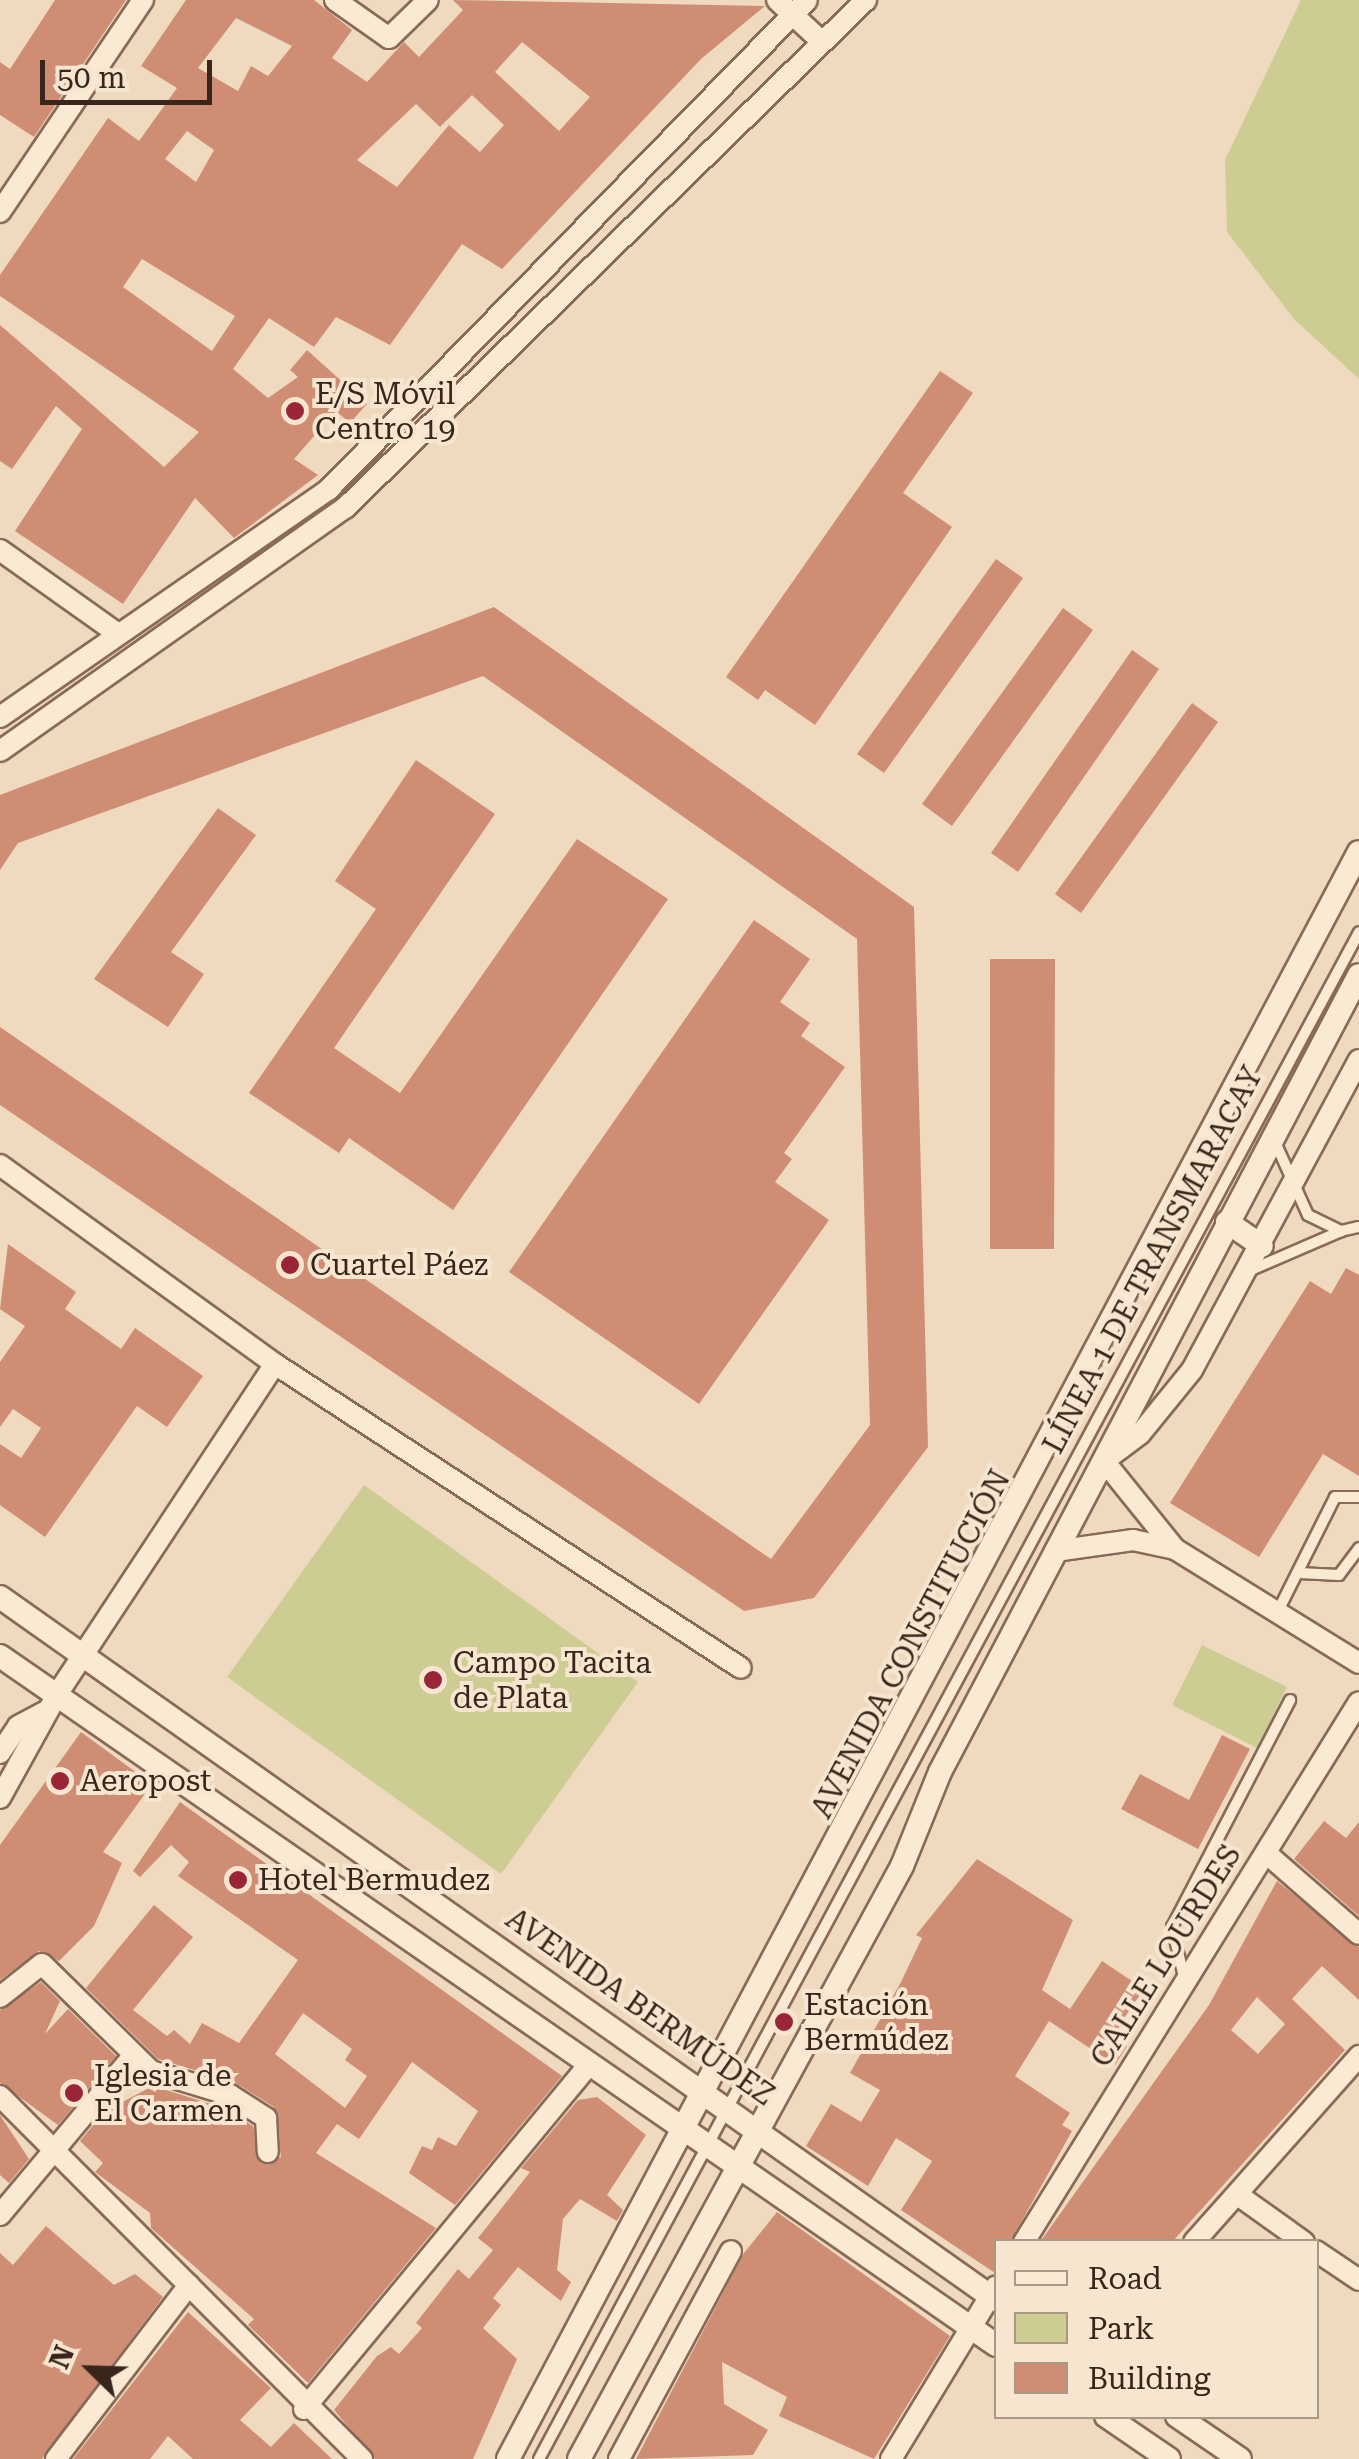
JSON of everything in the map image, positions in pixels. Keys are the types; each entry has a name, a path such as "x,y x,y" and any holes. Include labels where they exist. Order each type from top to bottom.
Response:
{"street":[{"path":"0,212 144,0"},
{"path":"335,0 388,38 428,0"},
{"path":"0,751 345,508 819,39 866,0"},
{"path":"0,718 328,490 658,151 792,4 819,39"},
{"path":"658,151 683,173"},
{"path":"548,264 570,286"},
{"path":"0,550 117,634"},
{"path":"234,554 250,575"},
{"name":"AVENIDA CONSTITUCIÓN","path":"508,2459 1359,852"},
{"path":"579,2459 741,2169 1055,1551 1359,974"},
{"path":"1104,1461 1140,1434 1192,1370 1251,1270 1359,1060"},
{"path":"0,1165 275,1364 741,1668"},
{"path":"1227,1222 1262,1246"},
{"path":"0,1798 39,1742 53,1702 275,1364"},
{"path":"1104,1461 1176,1549"},
{"path":"1055,1551 1134,1540 1176,1549 1359,1663"},
{"name":"AVENIDA BERMÚDEZ","path":"0,1597 994,2294"},
{"path":"0,1656 53,1702 994,2344"},
{"path":"0,1752 18,1726 53,1702"},
{"name":"CALLE LOURDES","path":"1026,2239 1359,1702"},
{"path":"1266,1853 1359,1934"},
{"path":"0,1997 42,1964 134,2056 175,2084 230,2095 266,2118 268,2152"},
{"path":"0,2216 134,2056"},
{"path":"1197,2239 1352,2078 1359,2056"},
{"path":"304,2408 588,2065"},
{"path":"0,2096 189,2285 304,2408 362,2459"},
{"path":"1238,2196 1300,2239"},
{"path":"619,2459 731,2251"},
{"path":"1319,2252 1359,2280"},
{"path":"56,2459 189,2285"},
{"path":"891,2459 994,2294"},
{"path":"1110,2419 1169,2459"},
{"path":"1181,2419 1240,2459"}],"lane":[{"name":"LÍNEA 1 DE TRANSMARACAY","path":"539,2459 1359,932"},
{"path":"1272,1137 1308,1214 1340,1232"},
{"path":"1251,1270 1359,1226"},
{"path":"1278,1611 1299,1572 1300,1552 1335,1497 1359,1497"},
{"path":"1299,1572 1339,1575 1359,1548"},
{"path":"1185,1982 1172,1927 1290,1700"}],"green space":[{"path":"1301,0 1359,0 1359,379 1294,319 1227,232 1225,160"},
{"name":"Campo Tacita de Plata","path":"364,1485 638,1682 501,1874 227,1677"},
{"path":"1202,1645 1287,1687 1257,1748 1172,1705"}],"building":[{"path":"55,0 126,0 34,137 0,115 0,62 10,69"},
{"path":"186,0 314,0 352,30 332,58 367,82 404,42 419,57 463,10 453,0 765,6 701,59 502,269 462,244 390,345 336,317 314,347 269,318 233,369 268,398 298,377 290,370 307,350 367,404 350,423 336,411 294,459 318,475 234,538 195,498 123,604 15,531 82,429 56,406 12,469 0,461 0,325 164,467 199,432 0,296 0,275 108,118 139,141 177,88 141,66","holes":["236,18 292,46 268,76 251,66 238,91 198,68","522,42 590,97 559,131 495,72","472,95 504,125 480,152 449,125 397,187 357,160 416,104 440,127","187,131 214,150 196,182 165,159","142,259 235,316 212,351 123,287"]},
{"path":"940,371 973,393 903,493 952,527 815,725 765,690 758,700 726,677"},
{"path":"996,559 1023,578 884,773 857,754"},
{"name":"Cuartel Páez","path":"494,607 914,907 928,1447 814,1598 744,1611 0,1105 0,1027 771,1559 870,1425 857,939 483,676 18,843 0,870 0,795"},
{"path":"1063,608 1093,630 952,826 922,804"},
{"path":"1132,650 1159,669 1018,872 991,853"},
{"path":"1192,703 1218,722 1081,913 1055,894"},
{"path":"416,760 495,814 334,1048 400,1093 577,839 668,899 453,1210 349,1138 339,1153 249,1093 376,909 335,881"},
{"path":"218,808 256,835 171,952 204,974 168,1027 94,979"},
{"path":"754,920 810,959 780,1002 810,1023 801,1036 845,1067 784,1153 792,1159 775,1182 829,1220 699,1404 509,1272"},
{"path":"990,959 1055,959 1054,1249 990,1249"},
{"path":"8,1244 76,1292 65,1309 121,1349 135,1328 203,1376 167,1427 137,1406 45,1537 0,1505 0,1444 21,1458 41,1428 13,1409 0,1427 0,1362 25,1326 0,1309"},
{"path":"1346,1268 1359,1275 1359,1476 1323,1454 1259,1557 1170,1503 1310,1281 1331,1294"},
{"path":"81,1732 152,1784 103,1852 122,1863 94,1926 59,1961 39,1951 0,1980 0,1845"},
{"path":"1222,1735 1250,1749 1198,1849 1121,1809 1140,1774 1189,1800"},
{"path":"180,1802 562,2076 455,2205 409,2173 422,2146 432,2150 438,2137 456,2146 478,2111 412,2062 359,2139 337,2124 316,2153 436,2228 308,2383 248,2325 254,2319 151,2228 150,2213 95,2172 103,2163 80,2141 105,2111 153,2086 224,2108 253,2126 261,2164 281,2157 274,2107 234,2082 158,2059 86,1988 154,1905 193,1937 133,2010 167,2036 174,2030 190,2044 202,2023 239,2043 298,1960 178,1876 189,1862 171,1845 140,1877 133,1871","holes":["303,2013 352,2049 345,2060 367,2076 345,2108 275,2054"]},
{"path":"1324,1821 1346,1838 1359,1822 1359,1916 1294,1859"},
{"path":"977,1859 1073,1920 1042,1990 1070,2009 1102,1961 1144,1989 1120,2024 1117,2039 1127,2046 1115,2065 1049,2021 1015,2076 1070,2113 1062,2125 1072,2131 1012,2239 994,2239 994,2272 901,2210 932,2161 896,2138 868,2186 806,2146 831,2104 861,2122 880,2090 850,2073 901,1982 922,1938 916,1935"},
{"path":"1277,1881 1359,1947 1359,2000 1322,1966 1292,1999 1345,2050 1175,2239 1042,2239 1209,2005","holes":["1257,1997 1285,2024 1258,2054 1231,2030"]},
{"path":"41,1982 60,2001 45,2034 68,2009 116,2056 58,2125 0,2083 0,2010"},
{"path":"597,2097 646,2135 607,2195 623,2210 617,2221 580,2199 563,2219 557,2270 571,2282 561,2301 518,2267 493,2298 501,2305 483,2328 517,2359 473,2459 375,2459 334,2410 377,2356 391,2347 399,2354 422,2328 416,2323 458,2269 469,2279 493,2250 478,2238 530,2172 521,2168 578,2100"},
{"path":"0,2115 29,2159 9,2183 0,2175"},
{"path":"777,2212 950,2336 874,2459 779,2416 787,2397 722,2362 724,2404 768,2430 753,2455 636,2459 744,2253"},
{"path":"46,2226 114,2285 135,2274 163,2297 42,2459 0,2459 0,2253 13,2265"},
{"path":"188,2312 271,2388 240,2420 271,2447 294,2423 332,2459 193,2459 168,2436 150,2459 73,2459"}],"place":[{"name":"E/S Móvil Centro 19","path":"295,411"},
{"name":"Cuartel Páez","path":"290,1265"},
{"name":"Campo Tacita de Plata","path":"433,1680"},
{"name":"Aeropost","path":"60,1781"},
{"name":"Hotel Bermudez","path":"238,1880"},
{"name":"Estación Bermúdez","path":"784,2022"},
{"name":"Iglesia de El Carmen","path":"74,2093"}]}
